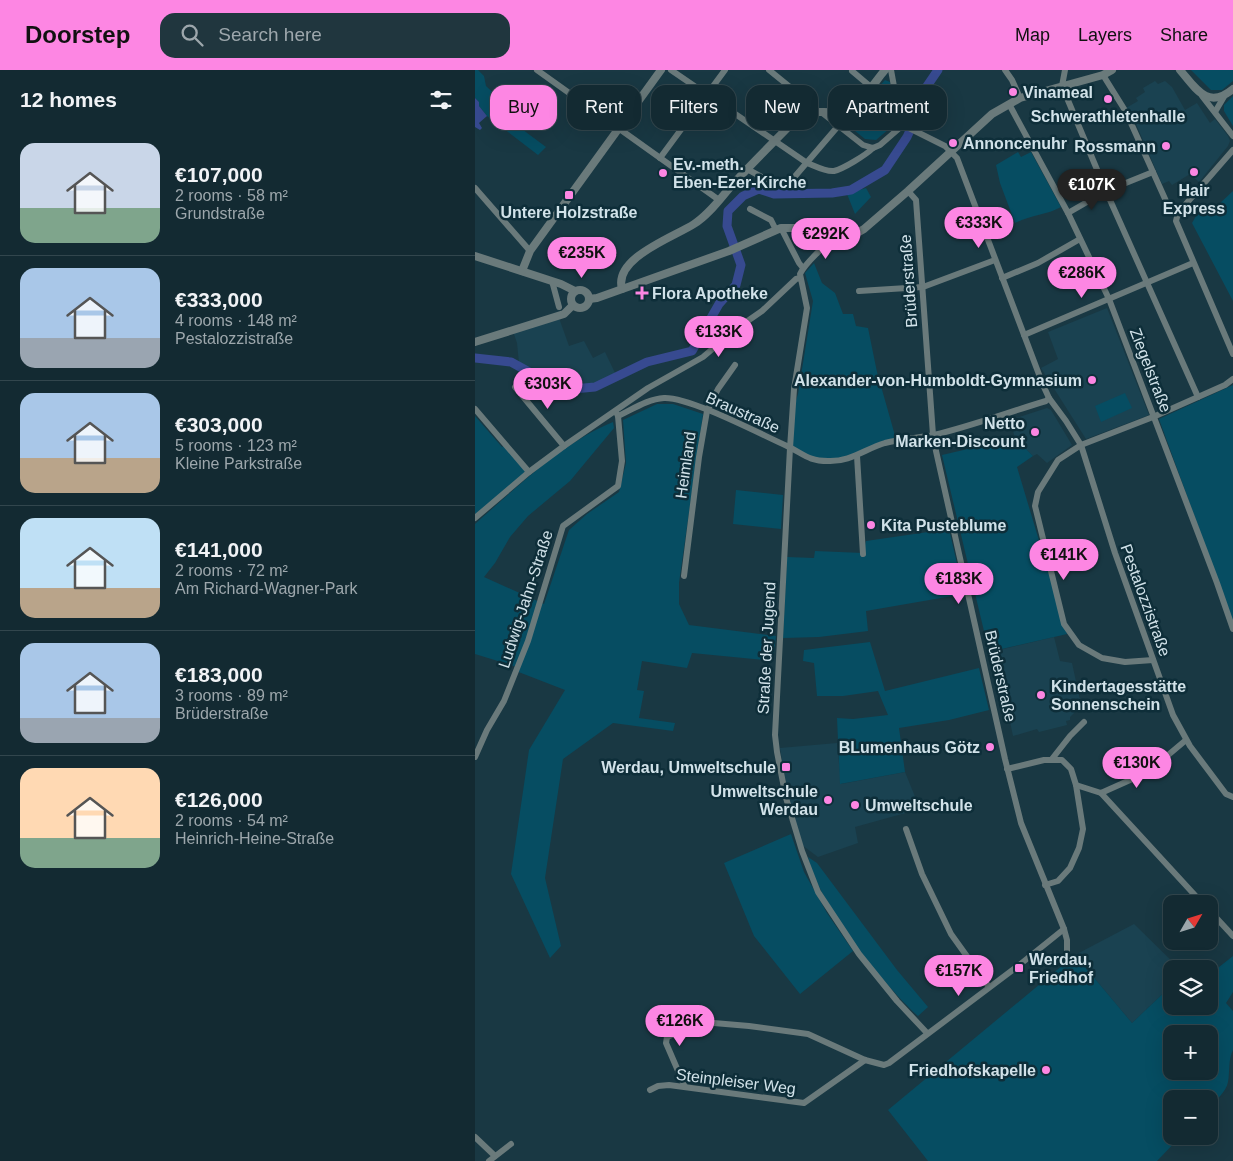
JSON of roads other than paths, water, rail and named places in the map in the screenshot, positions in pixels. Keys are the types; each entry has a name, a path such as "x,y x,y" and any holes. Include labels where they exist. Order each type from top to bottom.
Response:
{"street":[{"path":"537,70 567,91"},
{"path":"641,98 661,70"},
{"path":"671,70 694,85"},
{"path":"714,85 725,70"},
{"path":"769,70 788,85"},
{"path":"873,85 885,70"},
{"path":"891,70 894,85"},
{"path":"1005,70 1020,98"},
{"path":"1065,70 1062,86 1106,191 1149,282 1198,397"},
{"path":"589,299 597,298 729,251 779,229 795,228 830,238 845,240 855,236 908,191 992,114 1020,98 1103,75 1112,70"},
{"path":"1180,70 1233,136"},
{"path":"851,71 868,85"},
{"path":"1103,75 1126,112 1166,202 1171,209 1179,213"},
{"path":"1215,112 1225,95 1233,89"},
{"path":"1202,96 1210,98 1225,95"},
{"name":"Ziegelstraße","path":"1009,104 1068,213 1109,300 1233,629"},
{"path":"818,112 828,112"},
{"path":"821,112 828,117"},
{"path":"736,114 807,163 834,171 865,155 900,130"},
{"path":"522,271 531,251 618,130"},
{"path":"622,130 719,200"},
{"path":"660,158 681,130"},
{"path":"622,289 625,269 631,262 645,250 696,223 785,130"},
{"path":"747,169 769,181 791,181 836,130"},
{"path":"844,130 863,145 873,148"},
{"path":"912,130 945,146 951,152"},
{"path":"1233,150 1179,213 1176,221 1233,354"},
{"name":"Pestalozzistraße","path":"951,152 957,158 1049,398 1081,446 1115,553 1173,714 1186,740 1226,794 1233,797"},
{"path":"1068,213 1106,191 1153,172"},
{"path":"475,188 531,251"},
{"name":"Brüderstraße","path":"908,191 916,200 933,435 1007,769 1021,823 1064,930 1067,940 1067,953"},
{"path":"750,209 771,220 779,229 803,268 830,238"},
{"path":"1002,278 1038,263 1080,239"},
{"path":"475,256 552,281 575,291 585,291 589,299"},
{"path":"859,291 923,287 995,260"},
{"path":"1024,335 1193,263"},
{"name":"Straße der Jugend","path":"803,268 800,278 807,308 794,390 775,735 786,798 805,859 818,892 859,954 897,1001 927,1033"},
{"path":"475,518 529,472 564,446 616,413 648,388 703,357 736,329 762,311 791,282 800,278"},
{"path":"552,281 559,307"},
{"path":"573,306 571,297 575,291"},
{"path":"573,306 585,307 589,299"},
{"path":"475,342 564,314 573,306"},
{"name":"Heimland","path":"685,576 699,457 707,411 718,389 735,365"},
{"path":"1153,660 1125,662 1102,658 1079,645 1064,624 1035,506 1038,492 1046,477 1059,460 1081,446 1198,397 1233,380"},
{"path":"515,387 564,446"},
{"name":"Braustraße","path":"616,413 665,398 680,401 790,448 805,457 817,461 842,461 886,443 933,435 1046,401 1049,398"},
{"path":"475,409 529,472"},
{"name":"Ludwig-Jahn-Straße","path":"475,757 487,730 504,700 529,641 563,526 618,486 622,461 616,413"},
{"path":"857,456 863,554"},
{"path":"1052,759 1084,722"},
{"path":"1101,793 1139,776 1155,766 1186,740"},
{"path":"1007,769 1052,759 1062,760 1071,770 1077,784 1083,829 1079,848 1070,868 1058,881 1045,885"},
{"path":"1077,784 1101,793 1195,895"},
{"path":"906,829 922,874 951,934 989,987"},
{"path":"1218,920 1233,936"},
{"path":"667,1037 702,1022 749,1026 808,1034 865,1060 884,1065 1064,930"},
{"path":"656,1017 667,1037 666,1042 685,1087"},
{"name":"Steinpleiser Weg","path":"650,1090 659,1086 669,1085 804,1103 865,1060"},
{"path":"475,1136 492,1159 511,1144"}],"water":[{"path":"475,98 487,116 479,123 482,128 480,130 475,127"}],"waterway":[{"path":"475,358 511,362 562,390 595,387 647,362 692,351 719,304 736,285 741,265 727,226 728,211 743,196 759,189 774,194 832,193 851,190 885,170 907,137 917,115 925,89 938,70"}],"place":[{"name":"Vinameal","path":"1013,92"},
{"name":"Schwerathletenhalle","path":"1108,99"},
{"name":"Annoncenuhr","path":"953,143"},
{"name":"Rossmann","path":"1166,146"},
{"name":"Hair Express","path":"1194,172"},
{"name":"Ev.-meth. Eben-Ezer-Kirche","path":"663,173"},
{"name":"Untere Holzstraße","path":"569,195"},
{"name":"Flora Apotheke","path":"642,293"},
{"name":"Alexander-von-Humboldt-Gymnasium","path":"1092,380"},
{"name":"Netto Marken-Discount","path":"1035,432"},
{"name":"Kita Pusteblume","path":"871,525"},
{"name":"Kindertagesstätte Sonnenschein","path":"1041,695"},
{"name":"BLumenhaus Götz","path":"990,747"},
{"name":"Werdau, Umweltschule","path":"786,767"},
{"name":"Umweltschule Werdau","path":"828,800"},
{"name":"Umweltschule","path":"855,805"},
{"name":"Werdau, Friedhof","path":"1019,968"},
{"name":"Friedhofskapelle","path":"1046,1070"}]}
